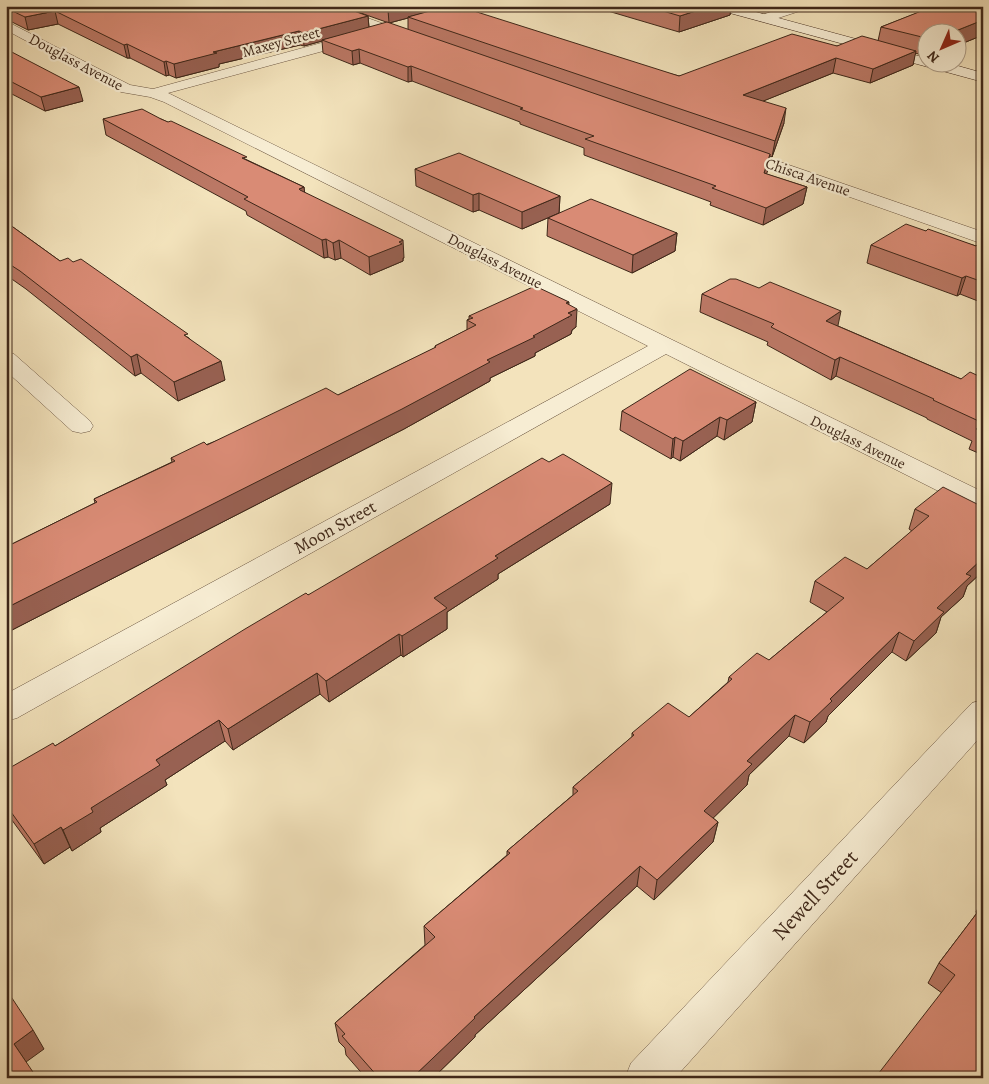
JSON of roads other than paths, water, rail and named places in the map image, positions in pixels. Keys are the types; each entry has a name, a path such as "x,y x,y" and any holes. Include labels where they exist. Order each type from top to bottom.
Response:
{"street":[{"path":"322,6 424,43"},
{"name":"Maxey Street","path":"153,93 475,6"},
{"path":"719,6 916,59"},
{"path":"766,18 802,6"},
{"name":"Douglass Avenue","path":"6,25 126,89 153,93 178,103 983,503"},
{"path":"962,72 983,78"},
{"name":"Chisca Avenue","path":"722,147 983,238"},
{"name":"Moon Street","path":"6,709 664,346"},
{"path":"6,359 81,426"},
{"name":"Newell Street","path":"646,1078 983,712"}]}
